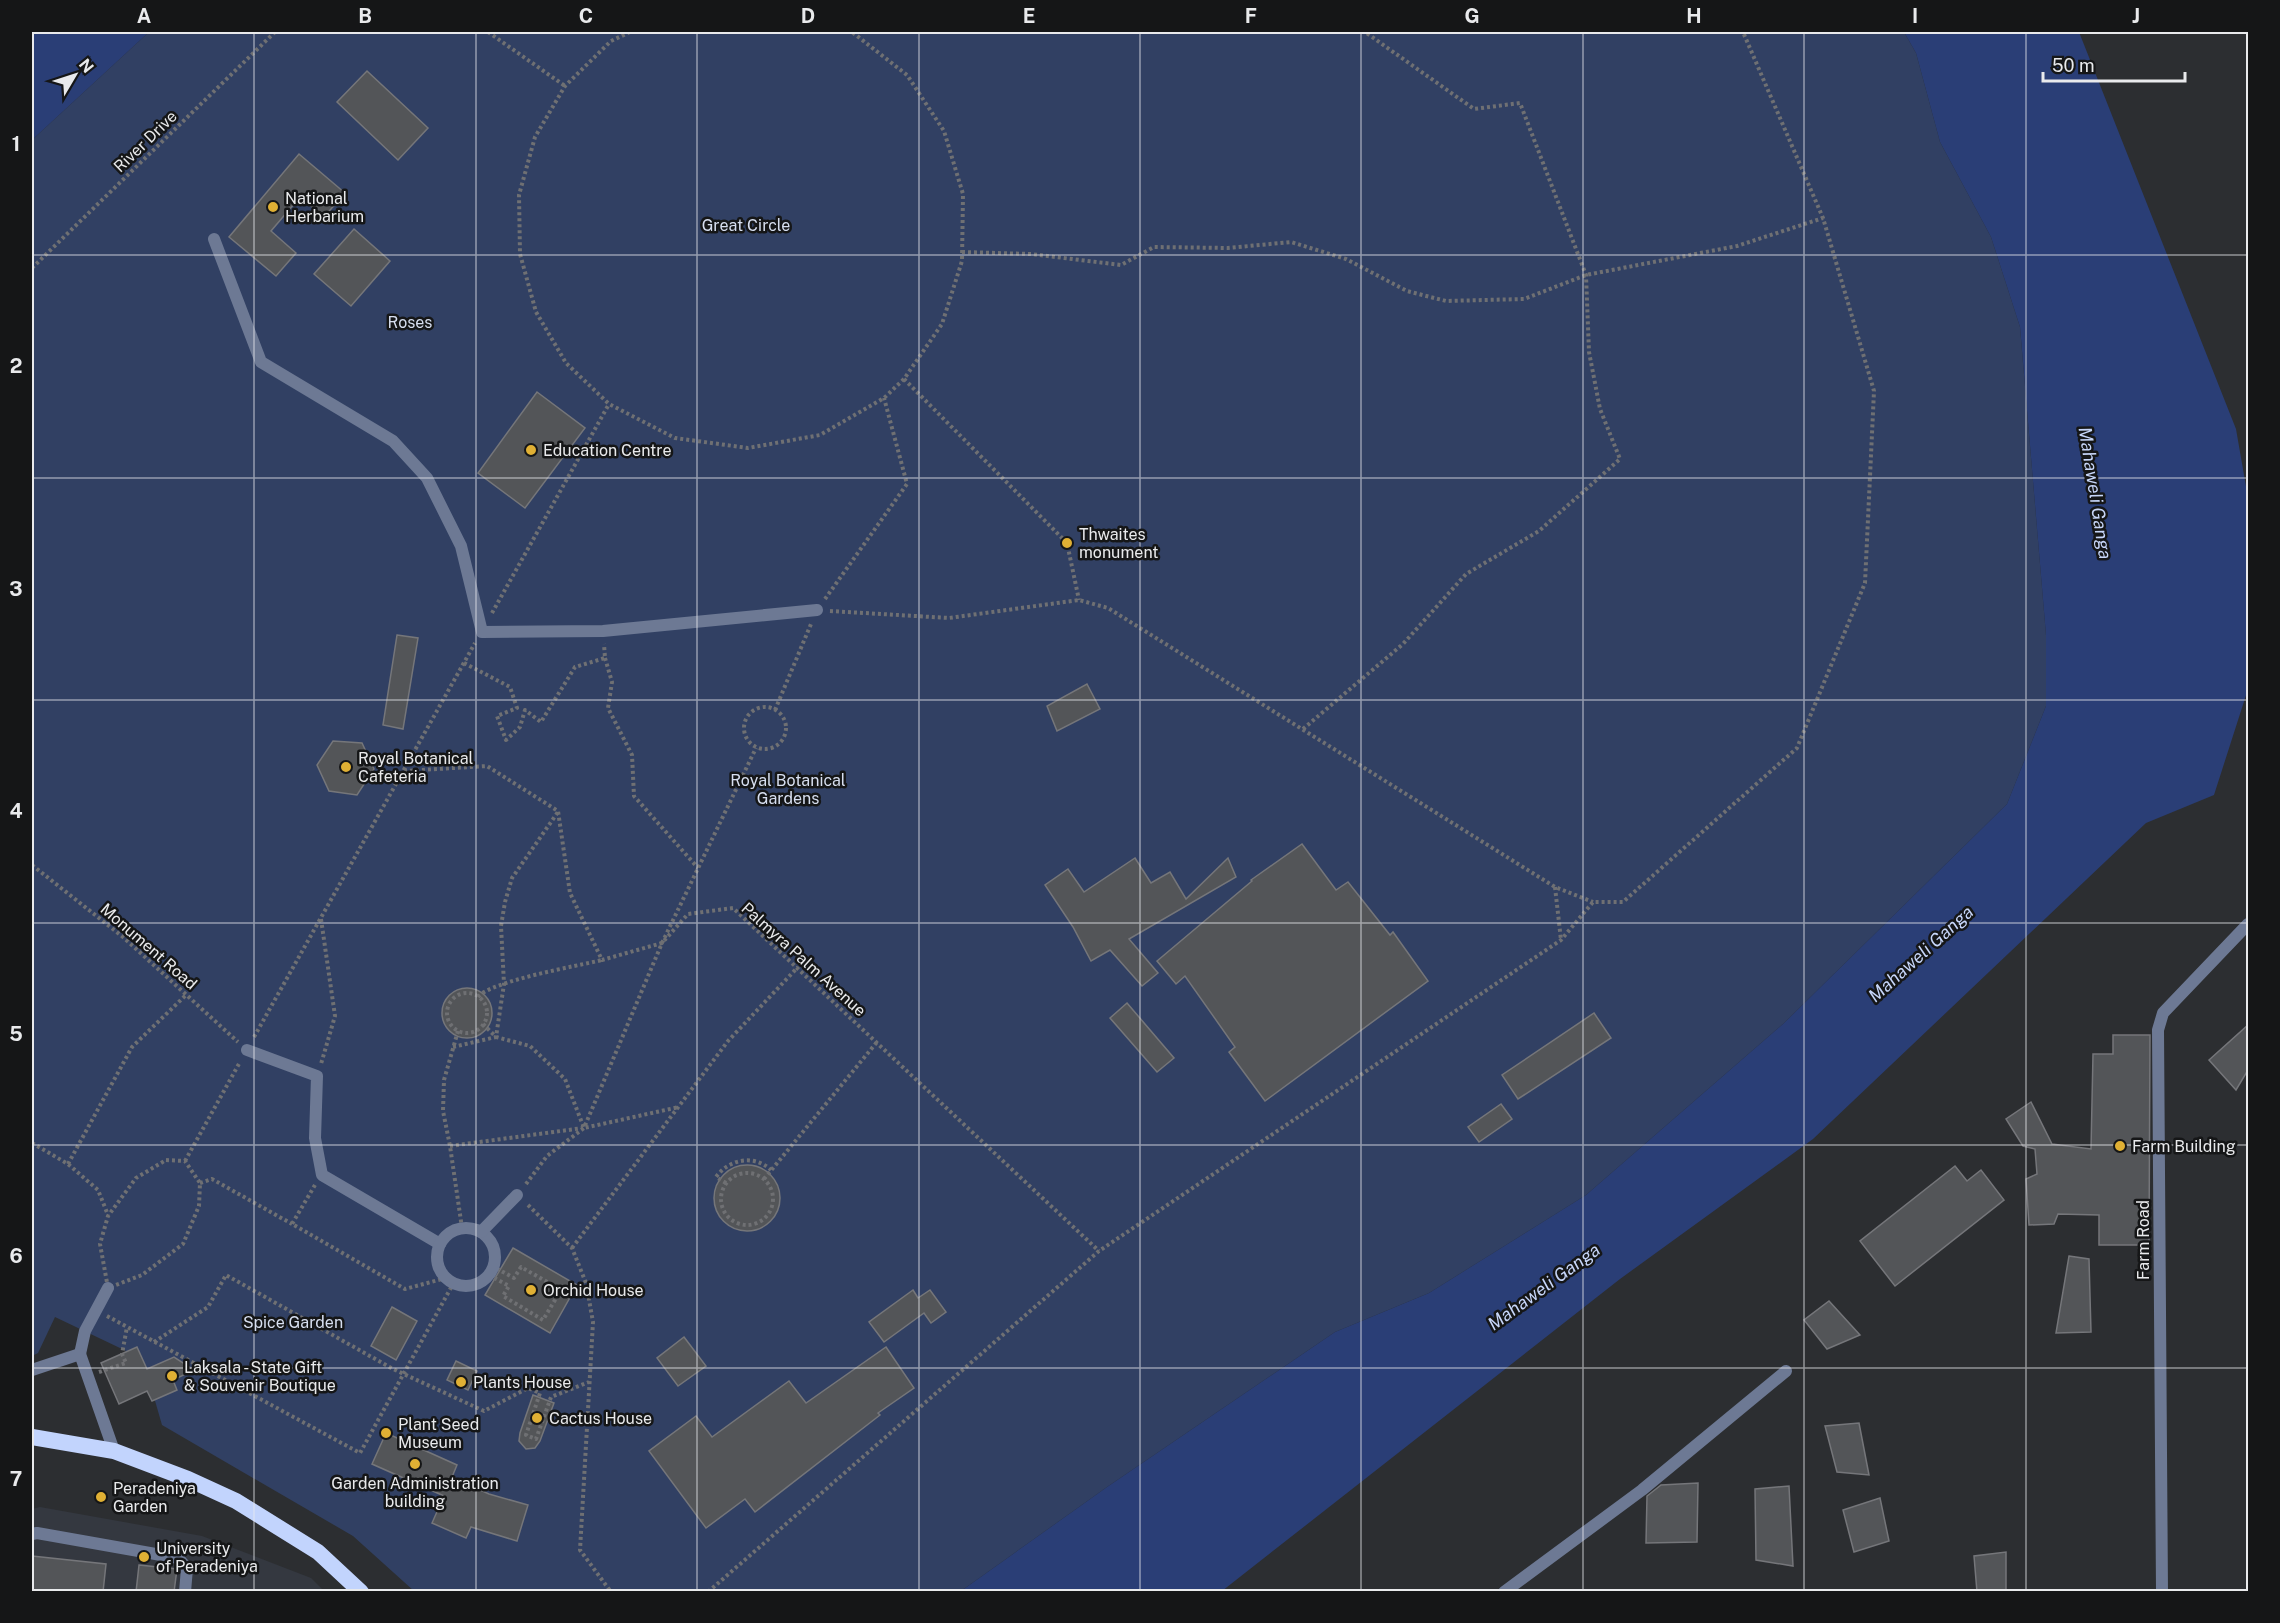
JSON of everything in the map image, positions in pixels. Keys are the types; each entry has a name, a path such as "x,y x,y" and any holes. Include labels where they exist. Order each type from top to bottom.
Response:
{"highway":[{"path":"33,1439 114,1451 188,1479 236,1501 318,1552 361,1592"}],"lane":[{"path":"214,239 261,362 393,441 427,478 461,546 482,632 603,631 817,610"},
{"name":"Farm Road","path":"2162,1592 2158,1030 2163,1013 2248,924"},
{"path":"247,1050 317,1076 315,1138 322,1174 440,1244"},
{"path":"481,1232 517,1195"},
{"path":"462,1228 472,1228 481,1232 494,1247 495,1257 492,1271 473,1286 450,1281 441,1272 437,1262 440,1244 453,1231 462,1228"},
{"path":"108,1288 85,1331 80,1354 114,1451"},
{"path":"32,1370 80,1354"},
{"path":"1504,1592 1642,1490 1786,1371"},
{"path":"32,1534 38,1533 178,1558 187,1568 185,1592"}],"path":[{"name":"River Drive","path":"32,268 275,32"},
{"path":"488,32 565,86"},
{"path":"630,32 611,41 565,86 535,137 519,195 520,254 536,312 566,363 609,404 675,438 748,448 820,435 884,398 904,379 942,324 962,261 963,194 944,131 907,75 854,32"},
{"path":"1303,729 1403,644 1466,574 1539,531 1620,459 1600,409 1589,352 1586,275 1520,103 1474,109 1365,32"},
{"path":"817,610 950,618 1079,600 1107,608 1555,887 1593,902 1623,902 1797,748 1865,583 1874,390 1823,218 1743,32"},
{"path":"962,252 1031,254 1121,265 1154,247 1228,248 1291,242 1346,259 1407,291 1446,300 1524,299 1586,275 1737,246 1823,218"},
{"path":"904,379 1068,543 1079,600"},
{"path":"775,710 817,610 907,484 884,398"},
{"path":"185,1161 609,404"},
{"path":"603,631 605,658 612,682 608,708 632,755 634,796 698,868"},
{"path":"464,663 510,687 517,708 497,716 507,740 520,727 525,710 541,722 575,667 605,658"},
{"path":"757,709 775,710 785,721 786,733 783,740 772,748 756,747 746,737 744,730 746,719 757,709"},
{"path":"611,1592 580,1550 593,1322 586,1283 572,1248 517,1195 547,1156 584,1128 662,943 756,747"},
{"path":"404,771 487,766 558,811 570,893 602,960"},
{"path":"496,1037 504,984 501,926 505,902 512,878 558,811"},
{"name":"Monument Road","path":"32,865 123,937 247,1050"},
{"path":"1555,887 1561,940"},
{"path":"708,1592 1099,1251 1561,940 1593,902"},
{"name":"Palmyra Palm Avenue","path":"662,943 688,914 733,908 1099,1251"},
{"path":"317,1076 336,1016 321,919"},
{"path":"478,997 482,992 504,984 662,943"},
{"path":"572,1248 728,1041 798,967"},
{"path":"468,993 478,997 486,1008 483,1023 478,1030 472,1032 458,1031 447,1018 449,1005 453,999 462,994 468,993"},
{"path":"68,1164 132,1047 186,995"},
{"path":"483,1023 496,1037"},
{"path":"458,1031 444,1080 443,1111 462,1228"},
{"path":"453,1047 496,1037 530,1046 565,1079 584,1128"},
{"path":"764,1179 877,1042"},
{"path":"450,1146 584,1128 679,1107"},
{"path":"32,1143 68,1164 98,1190 108,1216"},
{"path":"166,1160 185,1161 200,1183 199,1206 183,1244 142,1275 108,1288 100,1245 108,1216 136,1178 166,1160"},
{"path":"726,1184 716,1177 730,1164 742,1160 765,1164 771,1170"},
{"path":"749,1173 764,1179 769,1186 772,1204 768,1214 753,1224 744,1225 735,1222 724,1211 721,1203 721,1194 726,1184 732,1177 740,1174 749,1173"},
{"path":"292,1224 322,1174"},
{"path":"200,1183 212,1179 405,1289 450,1281"},
{"path":"521,1267 561,1290 543,1320 503,1296 509,1286 492,1271 514,1278 521,1267"},
{"path":"154,1342 208,1307 226,1275 393,1369 484,1411 528,1388 551,1397 589,1382"},
{"path":"96,1310 360,1453 450,1281"},
{"path":"87,1376 126,1363 122,1354 127,1327"},
{"path":"540,1393 526,1435 536,1439 551,1397"}],"shaded area":[{"name":"University of Peradeniya","path":"40,1507 202,1536 311,1578 324,1591 32,1592 32,1509"}],"green space":[{"name":"Royal Botanical Gardens","path":"149,32 1904,32 1916,53 1940,142 1991,237 2020,327 2046,635 2046,706 2007,804 1783,1024 1586,1195 1429,1293 1335,1332 1107,1487 961,1591 414,1591 353,1536 162,1425 143,1359 55,1317 38,1353 32,1356 32,140"}],"water":[{"path":"32,32 149,32 32,140"},
{"name":"Mahaweli Ganga","path":"1904,32 2079,32 2236,429 2248,498 2248,689 2214,795 2146,823 1813,1139 1620,1279 1222,1591 961,1591 1107,1487 1335,1332 1429,1293 1586,1195 1783,1024 2007,804 2046,706 2046,635 2020,327 1991,237 1940,142 1916,53"}],"building":[{"path":"367,71 428,128 398,160 337,102"},
{"name":"National Herbarium","path":"299,154 345,193 324,217 300,197 271,231 296,253 276,276 229,237"},
{"path":"354,229 390,261 351,306 314,274"},
{"name":"Education Centre","path":"537,392 585,428 525,508 478,473"},
{"path":"397,635 418,638 403,729 383,725"},
{"path":"1087,684 1100,709 1057,731 1047,706"},
{"name":"Royal Botanical Cafeteria","path":"333,741 362,743 374,769 357,795 329,791 317,765"},
{"path":"1302,844 1336,890 1348,882 1390,935 1393,932 1428,981 1265,1101 1229,1052 1235,1047 1185,976 1176,984 1157,961 1251,880"},
{"path":"1135,858 1151,883 1170,872 1186,899 1228,858 1236,877 1129,939 1158,973 1142,986 1110,950 1091,961 1073,927 1045,885 1068,869 1084,892"},
{"path":"462,988 472,988 485,995 492,1008 492,1018 485,1031 472,1038 462,1038 453,1034 446,1027 442,1018 442,1008 446,999 453,992"},
{"path":"1127,1003 1174,1058 1157,1072 1110,1018"},
{"path":"1594,1013 1611,1038 1518,1099 1502,1075"},
{"path":"2248,1025 2248,1070 2236,1090 2209,1060"},
{"name":"Farm Building","path":"2113,1035 2150,1035 2149,1245 2099,1245 2099,1215 2058,1214 2054,1224 2029,1225 2026,1179 2037,1174 2035,1149 2023,1146 2006,1119 2031,1102 2052,1144 2091,1149 2093,1054 2113,1054"},
{"path":"1501,1104 1512,1119 1479,1142 1468,1127"},
{"path":"747,1165 760,1168 770,1175 777,1185 780,1198 777,1211 770,1221 760,1228 747,1231 734,1228 724,1221 717,1211 714,1198 717,1185 724,1175 734,1168"},
{"path":"1955,1166 1967,1181 1981,1170 2004,1200 1895,1286 1860,1241"},
{"name":"Orchid House","path":"513,1248 577,1285 550,1333 485,1295"},
{"path":"2069,1256 2089,1259 2091,1332 2056,1333"},
{"path":"913,1290 918,1298 930,1290 946,1312 931,1323 924,1313 884,1342 869,1322"},
{"path":"1829,1301 1860,1335 1827,1349 1804,1320"},
{"path":"392,1307 417,1321 396,1360 371,1346"},
{"path":"684,1337 706,1366 678,1386 657,1358"},
{"path":"137,1347 147,1369 174,1357 194,1370 173,1380 177,1390 152,1401 147,1391 119,1404 101,1363"},
{"path":"886,1347 914,1388 878,1413 880,1415 755,1512 745,1499 706,1528 649,1451 696,1416 712,1437 789,1381 806,1403"},
{"name":"Plants House","path":"456,1361 477,1371 468,1390 447,1380"},
{"name":"Cactus House","path":"533,1395 554,1403 540,1441 535,1448 526,1449 519,1441 520,1433"},
{"path":"1859,1423 1869,1475 1837,1472 1825,1426"},
{"path":"386,1433 457,1465 452,1477 489,1494 528,1505 517,1541 471,1527 466,1538 432,1523 444,1496 372,1464"},
{"path":"1698,1483 1697,1542 1646,1543 1647,1496 1661,1485"},
{"path":"1789,1486 1793,1566 1756,1560 1755,1489"},
{"path":"1880,1498 1889,1541 1854,1552 1843,1510"},
{"path":"2006,1552 2006,1592 1977,1592 1974,1556"},
{"path":"32,1556 106,1564 103,1592 32,1592"},
{"path":"139,1565 177,1569 174,1592 136,1592"}],"place":[{"name":"National Herbarium","path":"273,207"},
{"name":"Education Centre","path":"531,450"},
{"name":"Thwaites monument","path":"1067,543"},
{"name":"Royal Botanical Cafeteria","path":"346,767"},
{"name":"Farm Building","path":"2120,1146"},
{"name":"Orchid House","path":"531,1290"},
{"name":"Laksala - State Gift & Souvenir Boutique","path":"172,1376"},
{"name":"Plants House","path":"461,1382"},
{"name":"Cactus House","path":"537,1418"},
{"name":"Plant Seed Museum","path":"386,1433"},
{"name":"Garden Administration building","path":"415,1464"},
{"name":"Peradeniya Garden","path":"101,1497"},
{"name":"University of Peradeniya","path":"144,1557"}],"park label":[{"name":"Great Circle","path":"746,225"},
{"name":"Roses","path":"410,322"},
{"name":"Spice Garden","path":"293,1322"}]}
